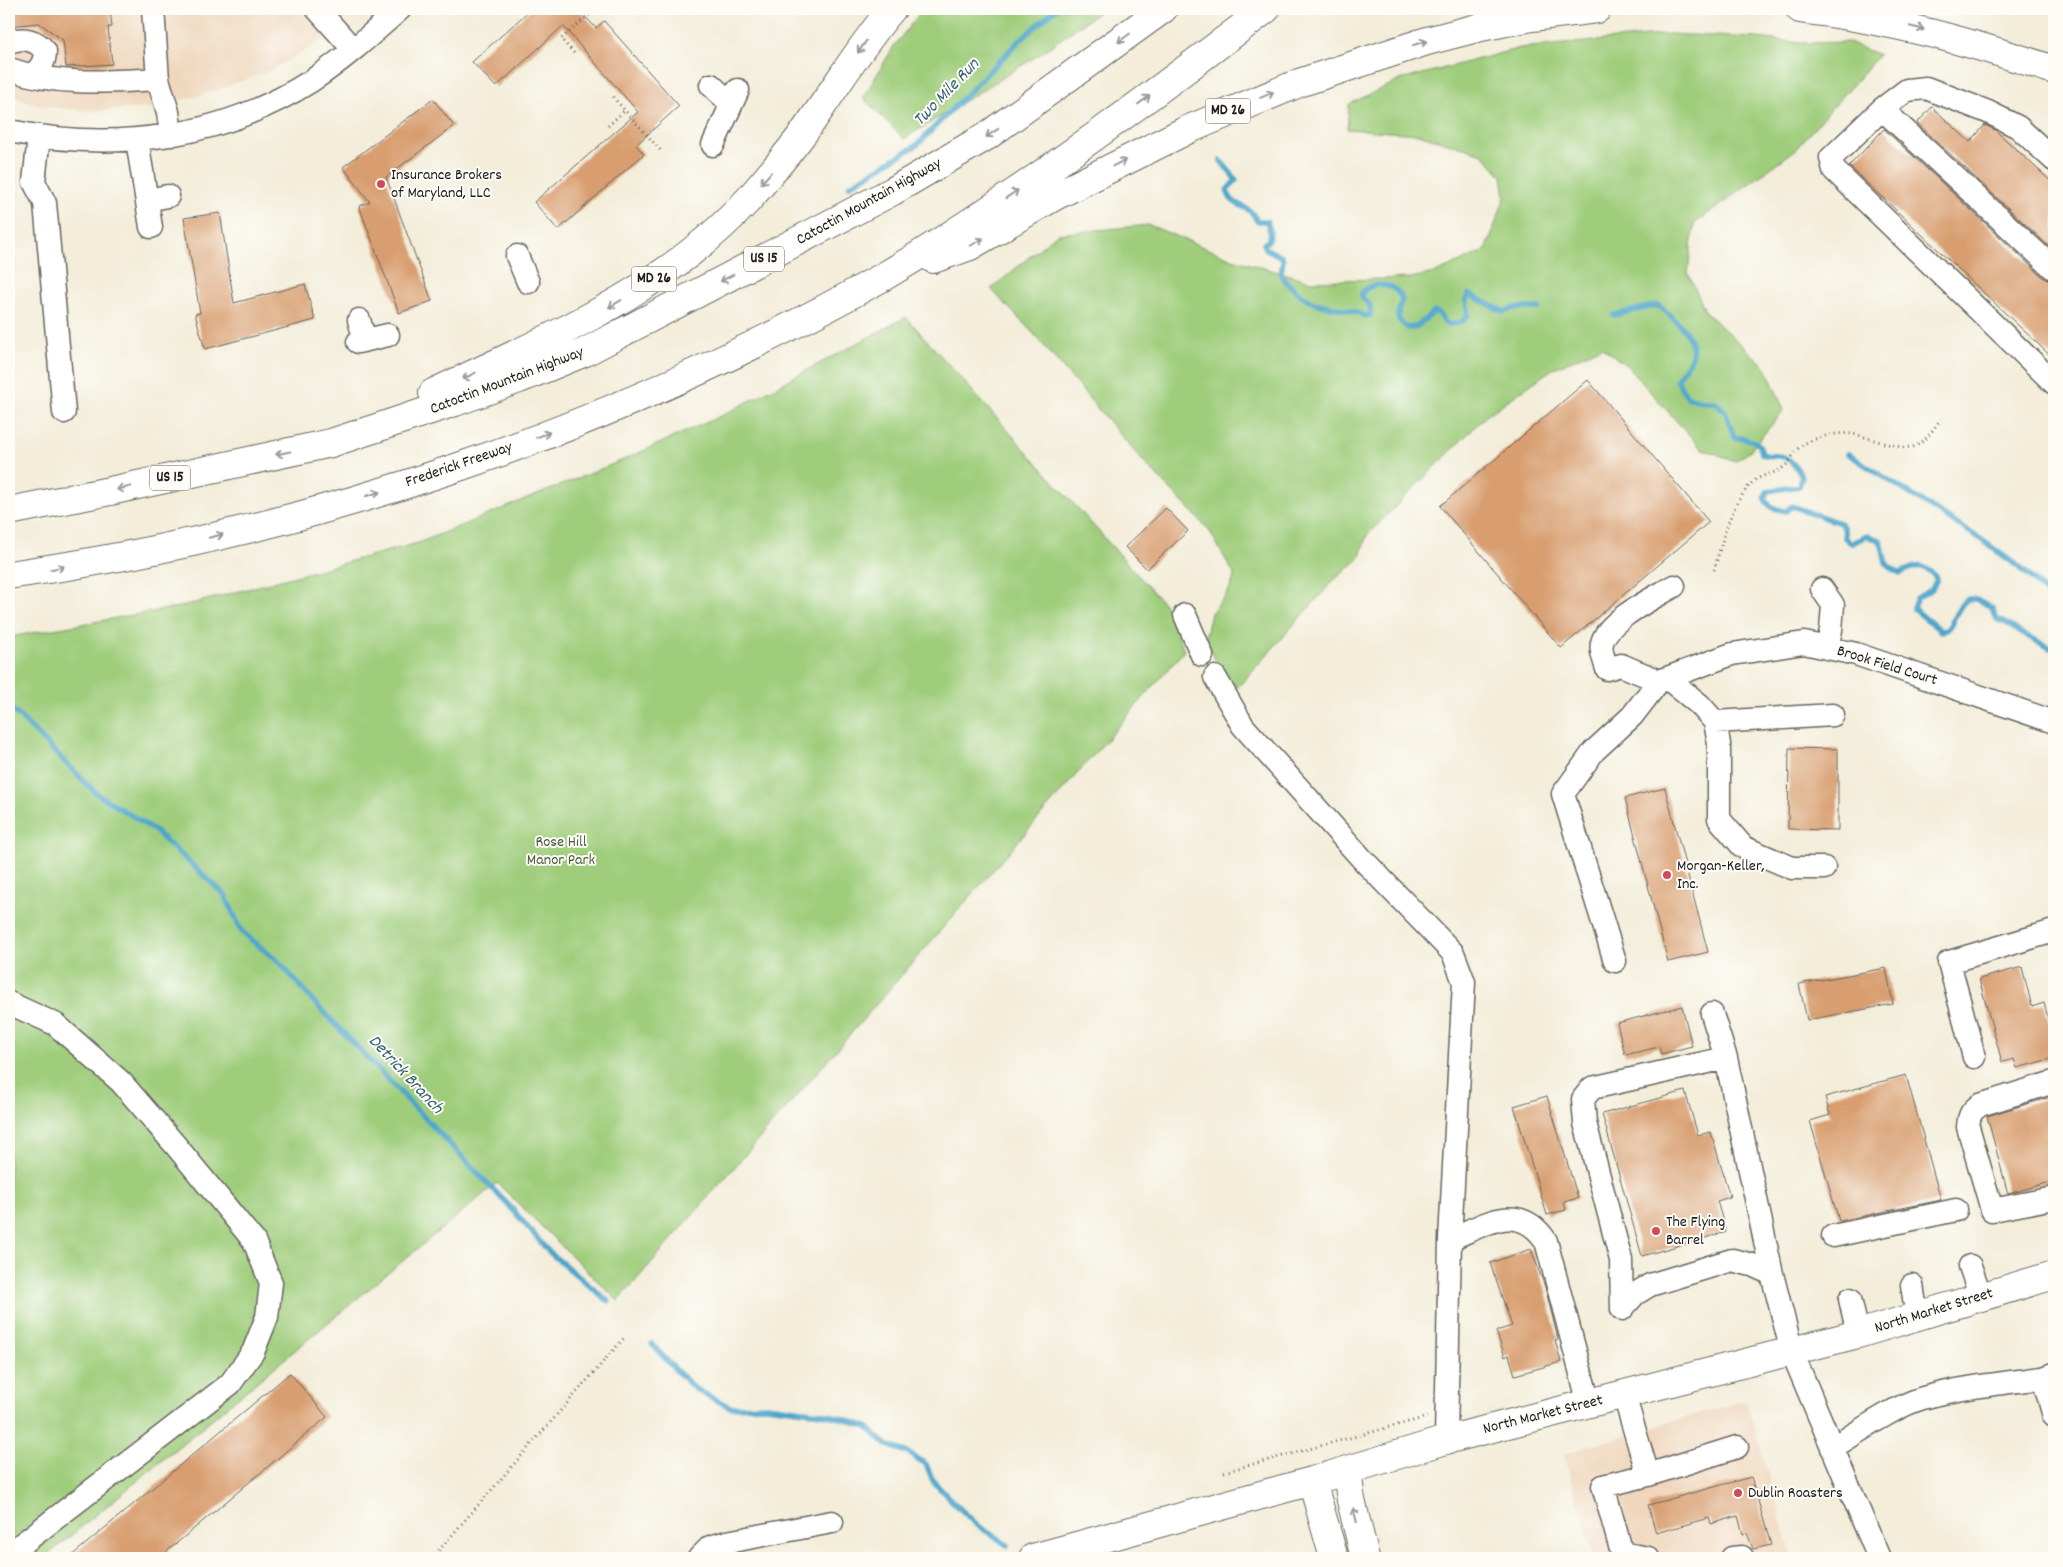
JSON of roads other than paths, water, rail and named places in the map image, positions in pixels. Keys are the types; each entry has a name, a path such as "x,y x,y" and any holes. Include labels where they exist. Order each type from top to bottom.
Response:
{"main road":[{"name":"MD 26","path":"330,443 604,310 644,286 682,259 717,230 748,200 804,132 862,48 892,9"},
{"name":"Catoctin Mountain Highway","path":"330,443 456,402 585,352 894,191 988,136 1163,9"},
{"path":"882,277 939,243 1053,166 1266,9"},
{"name":"MD 26","path":"882,277 970,246 1055,196 1130,158 1243,105 1298,82 1427,41 1481,27 1532,17 1597,9"},
{"path":"1800,9 1872,18 1925,30 1989,48 2054,70"},
{"name":"Frederick Freeway","path":"9,575 142,552 220,535 295,516 411,482 514,446 616,407 725,359 882,277"},
{"name":"US 15","path":"9,511 330,443"},
{"name":"North Market Street","path":"1033,1558 1347,1471 1446,1440 1858,1334 2054,1275"},
{"path":"1347,1471 1351,1500 1366,1558"},
{"path":"1312,1481 1334,1558"}],"street":[{"path":"153,9 158,79 168,112 171,135"},
{"path":"317,9 353,50"},
{"path":"9,132 39,137 106,142 171,135 226,121 264,106 311,81 353,50 400,9"},
{"path":"9,42 23,39 39,43 45,50 45,59 39,69 32,75"},
{"path":"9,69 32,75 82,83 158,79"},
{"path":"711,85 734,97 713,145"},
{"path":"2054,160 2018,127 1988,112 1926,88 1907,90 1882,109 1830,158 1834,170 2054,384"},
{"path":"1882,109 2054,269"},
{"path":"39,137 34,182 45,203 64,412"},
{"path":"137,140 150,228"},
{"path":"146,200 168,196"},
{"path":"517,256 528,282"},
{"path":"360,334 388,335"},
{"path":"1674,586 1623,617 1606,633 1601,645 1607,669 1621,665 1663,679 1700,705 1715,722 1720,744 1719,819 1743,847 1792,868 1824,868"},
{"path":"1822,589 1833,605 1831,630 1826,648"},
{"path":"1185,615 1202,655"},
{"name":"Brook Field Court","path":"1663,679 1732,654 1804,643 1856,654 2054,722"},
{"path":"1215,677 1243,726 1364,861 1453,953 1464,982 1450,1239 1446,1440"},
{"path":"1615,961 1563,794 1594,751 1632,716 1663,679"},
{"path":"1715,722 1833,715"},
{"path":"1974,1057 1949,962 2054,931"},
{"path":"9,1003 55,1024 121,1082 177,1147 254,1242 271,1283 267,1316 253,1352 230,1384 9,1554"},
{"path":"1712,1014 1726,1058 1772,1274 1792,1352 1879,1558"},
{"path":"1726,1058 1592,1088 1583,1098 1585,1123 1621,1260 1622,1309 1635,1294 1650,1284 1732,1260 1752,1265 1772,1274"},
{"path":"2054,1082 1980,1105 1971,1111 1968,1117 1968,1127 1992,1210 2054,1198"},
{"path":"1833,1236 1956,1210"},
{"path":"1450,1239 1500,1219 1514,1217 1525,1220 1539,1230 1546,1241 1589,1404"},
{"path":"1970,1266 1981,1297"},
{"path":"1912,1284 1917,1316"},
{"path":"1850,1299 1858,1334"},
{"path":"1832,1448 1884,1417 1921,1398 2049,1376 2054,1416"},
{"path":"1624,1395 1648,1475"},
{"path":"1648,1558 1622,1554 1603,1486 1648,1475 1737,1447"},
{"path":"699,1558 710,1547 727,1542 832,1522"}],"waterway":[{"name":"Two Mile Run","path":"849,186 917,145 1020,40 1056,9"},
{"name":"Two Mile Run","path":"1221,161 1236,180 1227,190 1228,195 1236,203 1251,212 1257,221 1267,221 1270,231 1269,240 1264,244 1265,248 1282,257 1281,274 1284,280 1301,295 1314,303 1356,312 1365,316 1370,315 1370,307 1362,298 1362,293 1372,286 1384,285 1399,294 1402,300 1398,316 1400,322 1408,328 1416,327 1434,312 1439,313 1445,323 1455,324 1461,322 1468,315 1466,299 1469,294 1504,312 1514,308 1539,308"},
{"name":"Two Mile Run","path":"1614,315 1658,305 1682,327 1691,341 1693,349 1691,359 1677,380 1687,397 1705,402 1716,402 1726,413 1734,437 1756,442 1762,454 1786,458 1796,466 1802,477 1799,486 1768,491 1764,497 1770,506 1786,511 1792,506 1840,523 1844,528 1845,538 1851,543 1867,536 1880,540 1886,563 1900,573 1916,567 1928,570 1937,579 1932,589 1917,598 1913,608 1941,631 1947,630 1964,602 1969,599 1975,599 1993,609 1994,615 1998,620 2054,650"},
{"path":"1848,454 1982,540 2024,571 2054,601"},
{"name":"Detrick Branch","path":"9,708 96,793 154,830 225,895 242,932 280,963 314,1002 513,1210 549,1252 608,1301"},
{"path":"652,1344 695,1389 730,1407 766,1406 820,1413 867,1427 887,1445 906,1452 926,1464 933,1481 947,1496 977,1525 1007,1545"}],"place":[{"name":"Insurance Brokers of Maryland, LLC","path":"381,184"},
{"name":"Morgan-Keller, Inc.","path":"1667,875"},
{"name":"The Flying Barrel","path":"1656,1231"},
{"name":"Dublin Roasters","path":"1738,1493"}],"park label":[{"name":"Rose Hill Manor Park","path":"561,851"}]}
